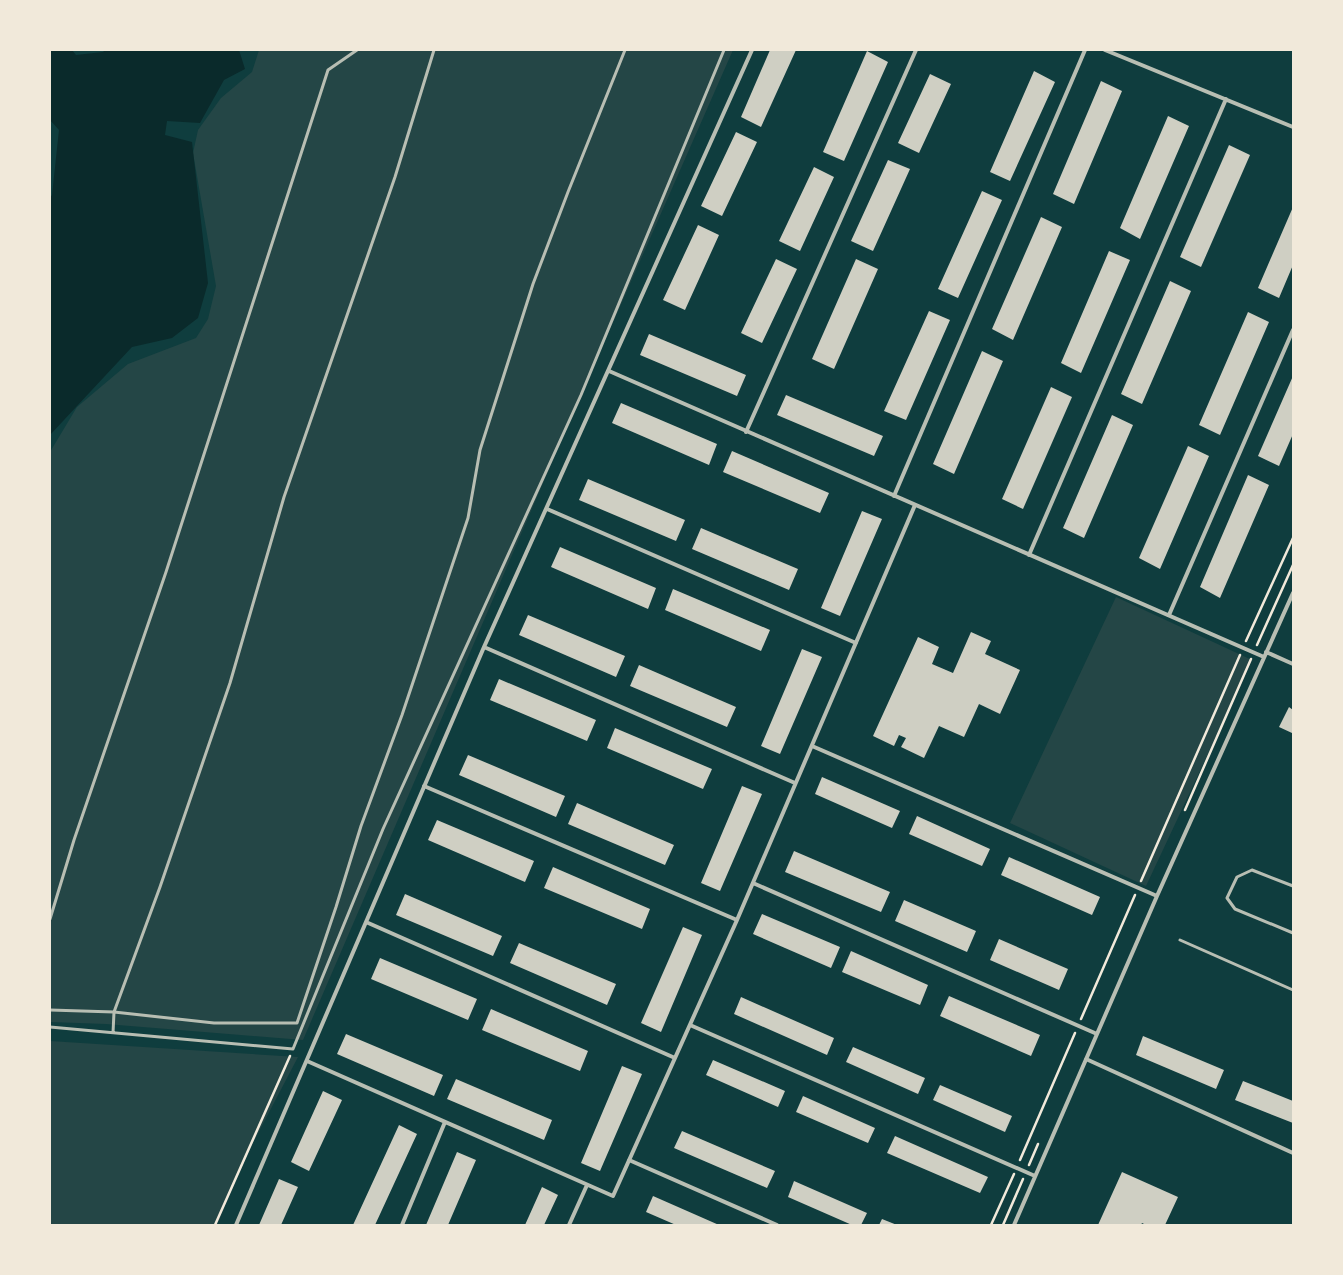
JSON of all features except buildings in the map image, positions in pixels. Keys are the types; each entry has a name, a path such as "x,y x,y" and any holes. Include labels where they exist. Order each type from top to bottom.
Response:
{"street":[{"path":"236,1225 484,647 752,50"},
{"path":"746,432 916,50"},
{"path":"894,496 1085,50"},
{"path":"1105,50 1293,127"},
{"path":"1029,554 1226,99"},
{"path":"1169,615 1293,330"},
{"path":"609,371 1169,615 1293,664"},
{"path":"307,1061 613,1196 737,920 915,505"},
{"path":"547,509 856,643"},
{"path":"1014,1225 1157,896 1293,593"},
{"path":"484,647 795,783"},
{"path":"812,746 1157,896"},
{"path":"424,786 737,920"},
{"path":"753,883 1097,1034"},
{"path":"366,922 675,1058"},
{"path":"690,1025 1036,1176"},
{"path":"1086,1059 1293,1153"},
{"path":"402,1225 445,1122"},
{"path":"629,1160 777,1225"},
{"path":"569,1225 587,1185"}],"lane":[{"path":"50,918 77,832 166,572 328,70 357,50"},
{"path":"113,1033 114,1012 160,888 230,683 284,497 395,177 434,50"},
{"path":"50,1010 114,1012 214,1023 297,1024 361,826 402,715 468,518 480,450 533,284 625,50"},
{"path":"50,1027 293,1049 383,829 581,395 724,50"},
{"path":"1293,886 1252,870 1237,877 1227,898 1235,909 1293,933"},
{"path":"1180,940 1293,990"}],"path":[{"path":"215,1225 293,1049"}],"shaded area":[{"path":"50,50 72,50 76,55 103,52 105,50 239,50 245,69 224,80 200,123 167,121 165,135 192,142 208,283 198,318 172,338 132,347 50,435 50,198 52,195 59,130 50,120"},
{"path":"259,50 733,50 581,395 303,1040 106,1024 50,1022 50,452 77,407 128,364 196,338 208,319 216,286 193,153 198,130 221,98 252,72"},
{"path":"1116,597 1252,660 1146,886 1010,823"},
{"path":"50,1041 298,1057 244,1160 217,1225 50,1225"}]}
